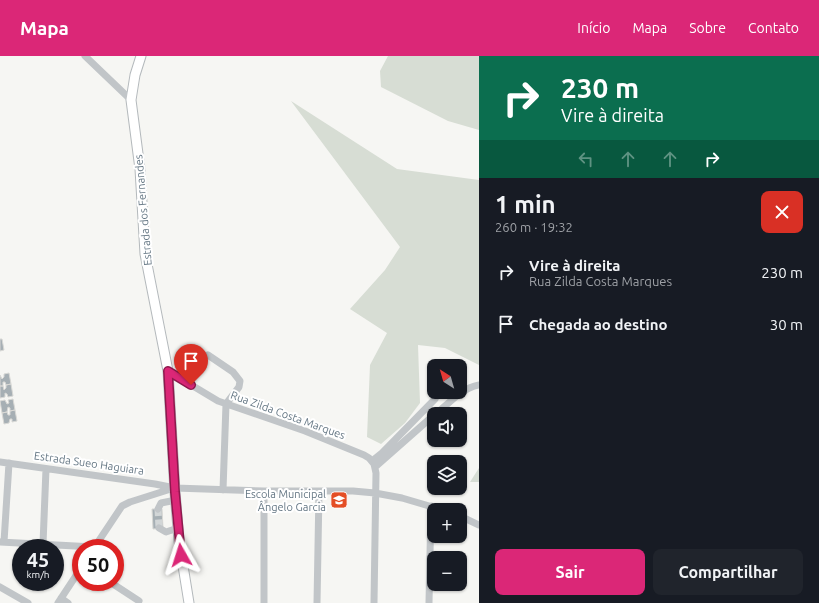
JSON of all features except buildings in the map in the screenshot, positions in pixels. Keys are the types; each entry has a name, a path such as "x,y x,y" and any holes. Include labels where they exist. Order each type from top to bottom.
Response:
{"main road":[{"name":"Estrada dos Fernandes","path":"141,56 135,76 131,100 140,168 145,254 168,371 178,528 189,603"}],"street":[{"path":"85,56 131,100"},
{"path":"208,355 233,372 240,382 239,387 226,404 223,490"},
{"name":"Rua Zilda Costa Marques","path":"168,371 218,401 305,431 364,454 374,464"},
{"path":"444,407 459,394 472,386 479,385"},
{"path":"374,603 374,464 382,453 435,399"},
{"path":"374,464 427,421"},
{"name":"Estrada Sueo Haguiara","path":"0,462 175,488"},
{"path":"9,463 2,542 12,542"},
{"path":"43,539 46,469"},
{"path":"100,539 122,506 130,502 175,488 375,493 427,505"},
{"path":"264,491 264,603"},
{"path":"317,603 319,491"},
{"path":"158,509 161,503 176,500"},
{"path":"467,519 479,525"},
{"path":"159,528 166,532 178,528"},
{"path":"429,603 430,543"},
{"path":"68,603 60,601 72,582"},
{"path":"0,587 28,603"},
{"path":"124,591 139,601"}],"shaded area":[{"path":"388,56 479,56 479,130 448,121 381,87 380,71"},
{"path":"291,101 397,169 479,180 479,365 445,348 418,345 420,403 405,423 381,444 367,437 370,365 387,333 350,309 385,270 400,247"},
{"path":"479,468 479,482 470,482"}],"tunnel":[{"path":"158,509 159,528"}],"place":[{"name":"Escola Municipal Ângelo Garcia","path":"339,500"}],"route":[{"path":"181,555 175,492 168,371 191,385"}]}
